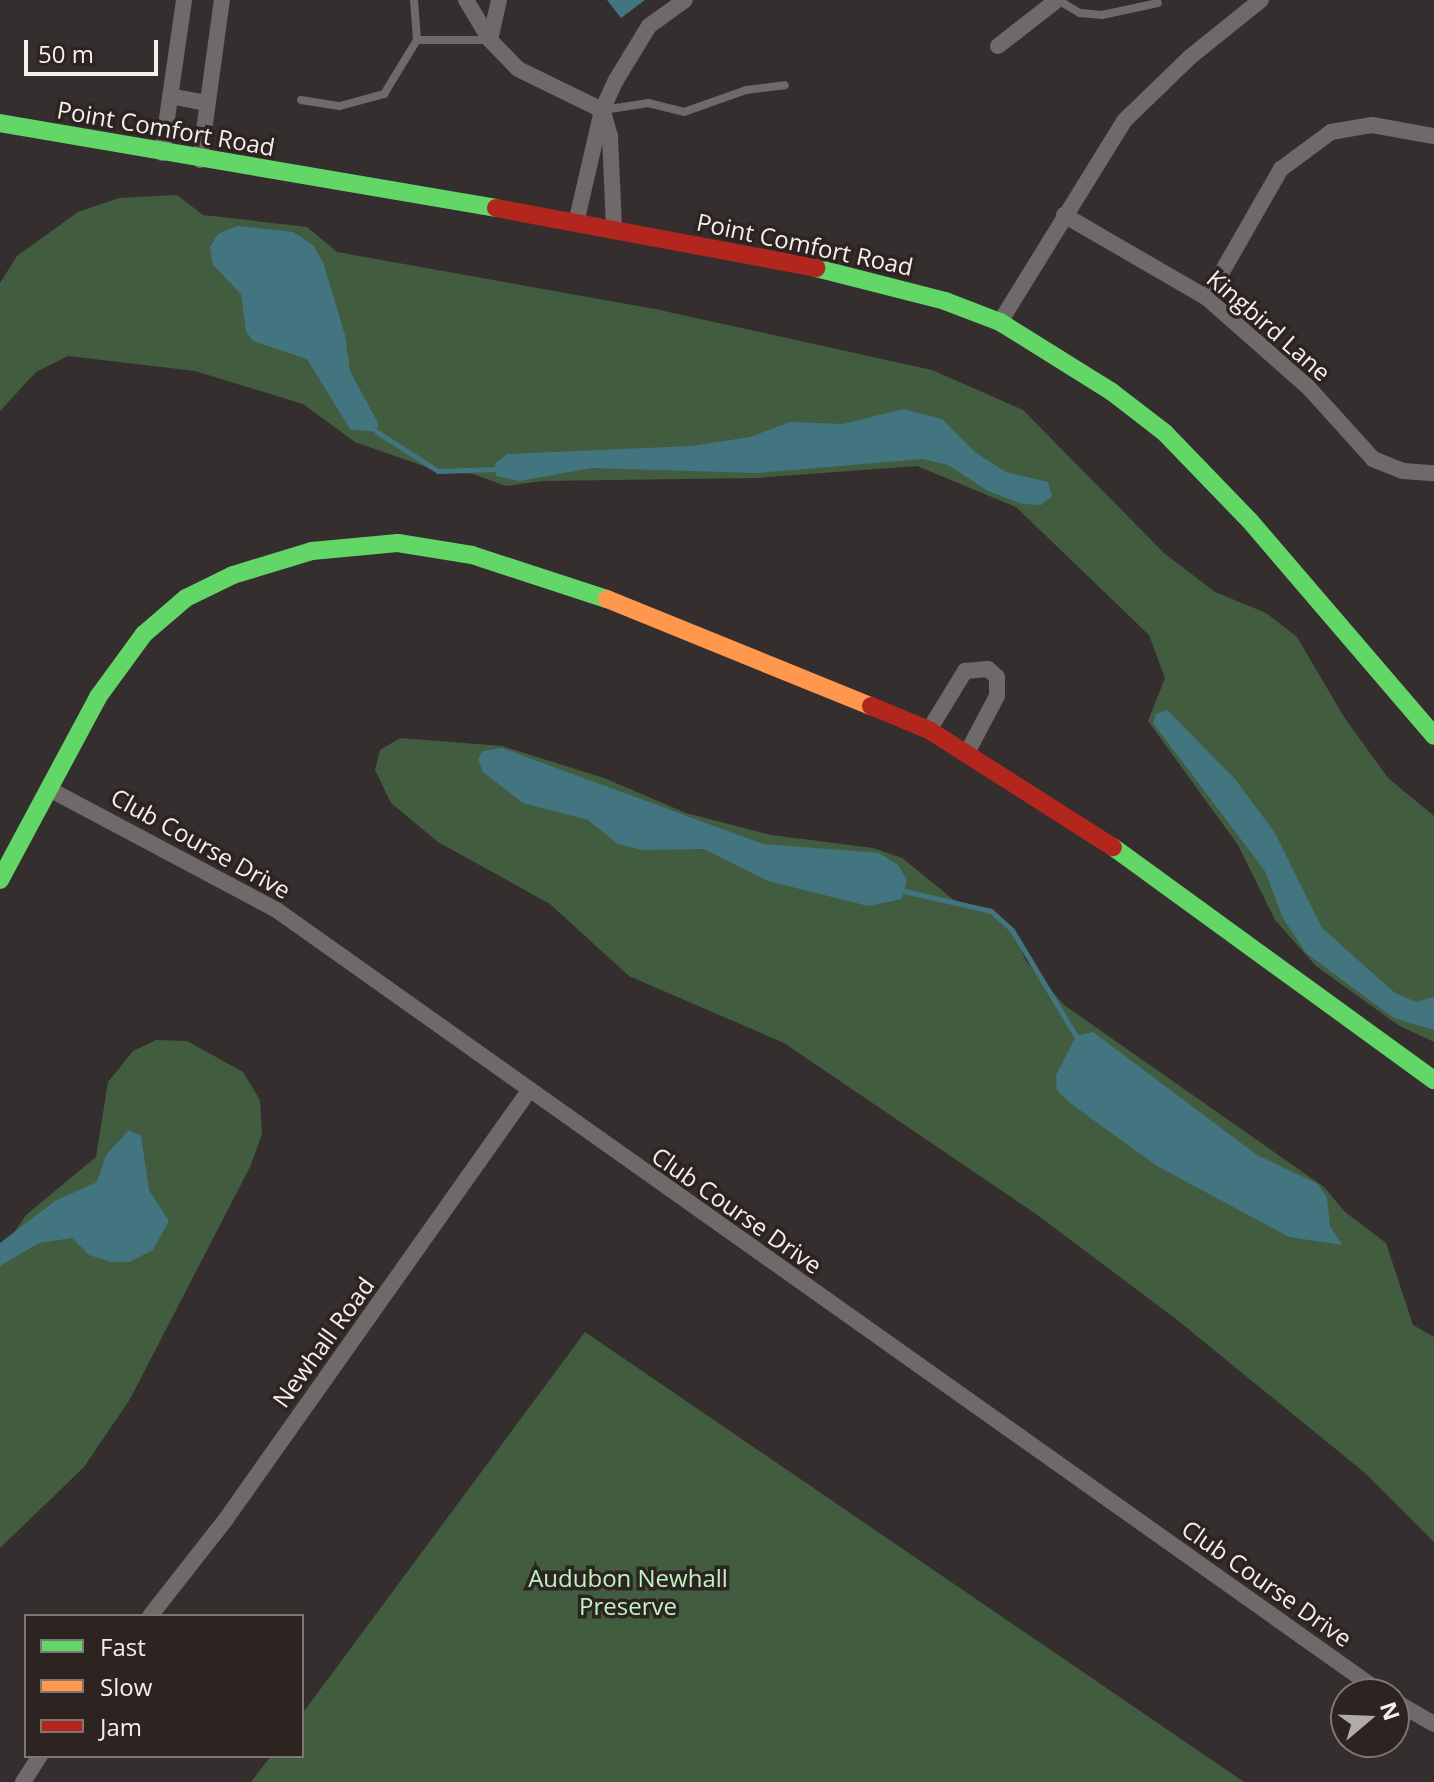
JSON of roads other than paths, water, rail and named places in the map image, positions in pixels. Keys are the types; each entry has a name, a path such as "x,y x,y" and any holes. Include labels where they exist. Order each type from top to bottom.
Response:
{"street":[{"path":"162,153 184,0"},
{"path":"200,160 205,103 222,0"},
{"path":"466,0 490,40 518,69 602,110 610,136 614,228"},
{"path":"490,40 499,0"},
{"path":"576,223 602,110 642,35 685,0"},
{"path":"998,46 1058,0"},
{"path":"1000,322 1124,121 1190,57 1261,0"},
{"path":"170,96 205,103"},
{"name":"Point Comfort Road","path":"0,123 200,160 387,187 614,228 835,272 945,301 1000,322 1078,369 1165,433 1250,521 1434,736"},
{"path":"1207,298 1281,169 1331,132 1372,125 1434,136"},
{"name":"Kingbird Lane","path":"1064,215 1207,298 1308,387 1373,459 1403,471 1434,473"},
{"path":"0,880 98,697 144,634 186,598 233,575 355,543 398,543 472,555 558,579 929,730 968,751 1095,834 1434,1080"},
{"path":"929,730 965,671 988,669 999,686 968,751"},
{"name":"Club Course Drive","path":"49,789 278,911 528,1092 1360,1678"},
{"name":"Newhall Road","path":"152,1614 226,1519 528,1092"},
{"path":"1410,1710 1434,1724"},
{"path":"23,1782 39,1758"}],"lane":[{"path":"301,100 340,106 384,94 417,40 414,0"},
{"path":"1058,0 1080,13 1102,15 1158,3"},
{"path":"417,40 490,40"},
{"path":"602,110 648,103 684,112 746,90 785,85"}],"water":[{"path":"607,0 645,0 621,18"},
{"path":"237,226 293,232 313,245 323,262 345,335 350,371 378,423 377,432 350,429 307,359 253,341 246,331 241,294 213,265 210,247 218,234"},
{"path":"903,409 942,419 976,453 1006,472 1048,482 1052,496 1041,505 1022,504 988,491 948,465 923,459 757,473 592,468 519,481 496,476 495,463 508,454 692,446 750,437 790,422 843,424"},
{"path":"1167,710 1235,779 1275,833 1322,928 1395,993 1416,1002 1434,997 1434,1030 1394,1018 1306,953 1283,918 1265,871 1153,723 1156,714"},
{"path":"502,748 763,844 879,853 898,865 907,880 902,899 868,906 768,881 704,849 642,850 618,844 588,820 523,803 483,772 478,759 483,751"},
{"path":"1093,1032 1257,1155 1318,1184 1327,1198 1330,1226 1342,1245 1289,1237 1157,1166 1070,1103 1057,1090 1056,1075 1076,1036"},
{"path":"129,1130 141,1136 149,1190 169,1221 153,1250 129,1262 111,1262 89,1255 72,1238 39,1243 0,1266 0,1243 55,1201 97,1182 106,1155"}],"waterway":[{"path":"377,432 438,471 496,469"},
{"path":"904,891 991,911 1012,930 1076,1036"}],"park label":[{"name":"Audubon Newhall Preserve","path":"628,1592"}]}
